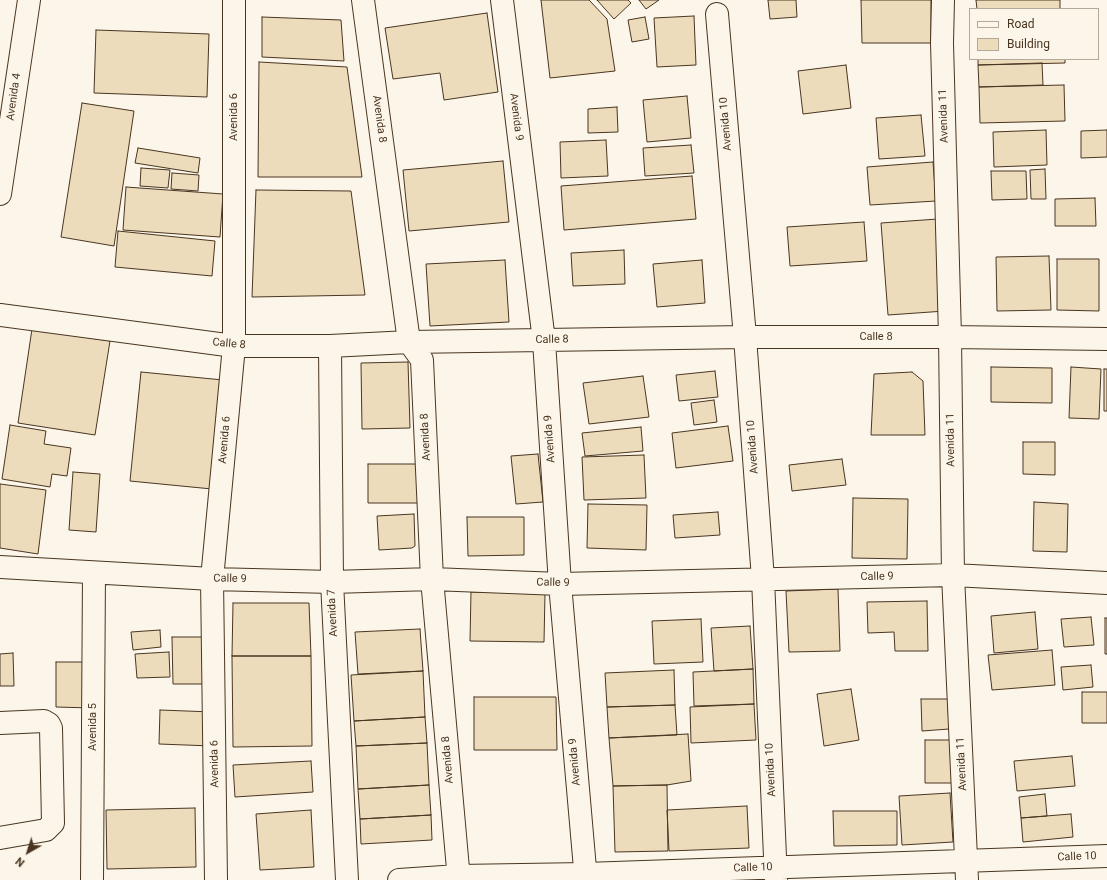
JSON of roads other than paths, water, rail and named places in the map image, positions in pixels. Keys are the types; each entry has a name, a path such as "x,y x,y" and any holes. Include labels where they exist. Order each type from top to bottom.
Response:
{"street":[{"name":"Avenida 4","path":"0,194 29,0"},
{"name":"Avenida 6","path":"216,880 212,579 234,346 234,0"},
{"name":"Avenida 8","path":"363,0 409,342 422,360 432,579 458,878"},
{"name":"Avenida 9","path":"502,0 544,341 560,584 586,877"},
{"name":"Avenida 11","path":"943,0 942,43 950,337 953,575 966,871"},
{"name":"Avenida 10","path":"717,14 745,337 763,579 776,874"},
{"name":"Calle 8","path":"0,315 234,346 330,346 409,342 745,337 1107,339"},
{"name":"Avenida 7","path":"330,346 332,582 347,880"},
{"name":"Calle 9","path":"0,567 212,579 332,582 432,579 560,584 953,575 1107,583"},
{"name":"Avenida 5","path":"92,880 94,573"},
{"path":"0,723 44,721 49,724 51,728 53,823 46,830 0,838"},
{"name":"Calle 10","path":"399,880 966,871 1107,856"}]}
